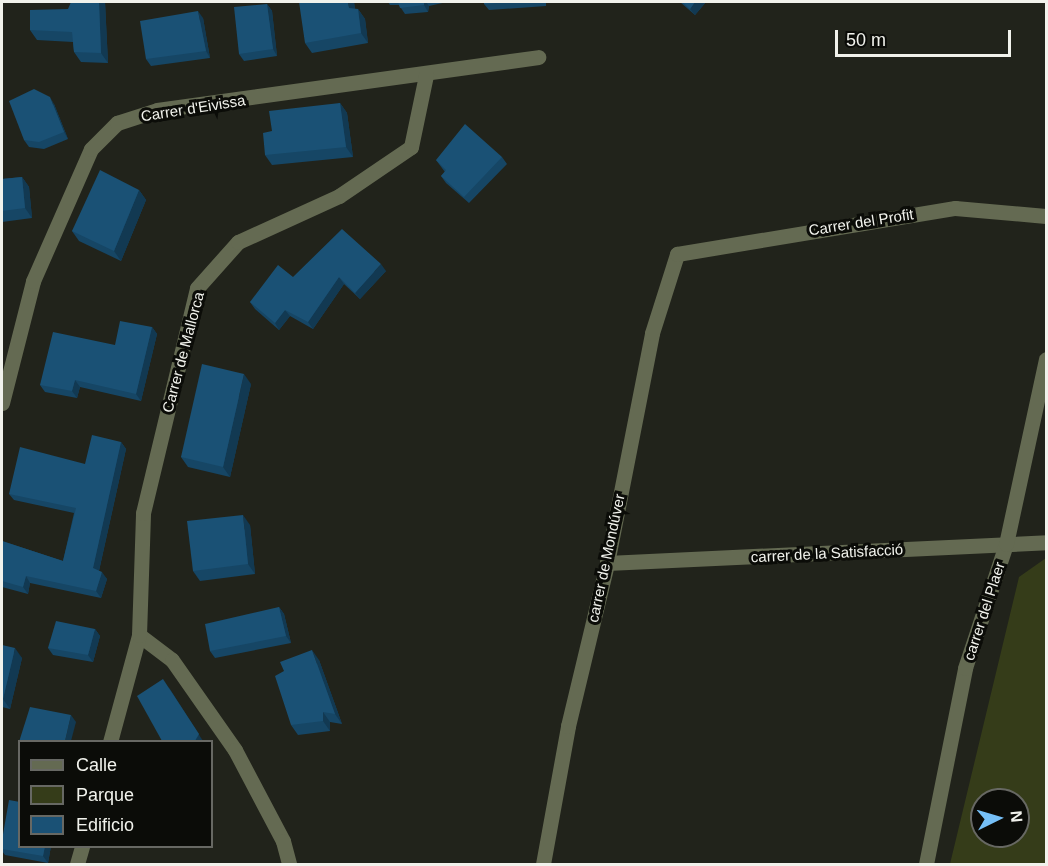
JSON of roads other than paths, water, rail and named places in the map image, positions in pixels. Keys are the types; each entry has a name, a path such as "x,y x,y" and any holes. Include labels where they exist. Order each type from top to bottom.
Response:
{"street":[{"name":"Carrer d'Eivissa","path":"2,404 33,280 91,149 117,123 157,110 426,75 538,57"},
{"name":"Carrer de Mallorca","path":"110,740 139,635 143,513 197,288 238,242 339,196 411,147 426,75"},
{"name":"Carrer del Profit","path":"677,254 955,208 1047,216"},
{"name":"carrer de Mondúver","path":"543,864 568,726 607,563 652,333 677,254"},
{"name":"carrer del Plaer","path":"926,864 966,668 1006,544 1047,359"},
{"name":"carrer de la Satisfacció","path":"607,563 1047,542"},
{"path":"139,635 172,660 235,750 283,841 289,864"},
{"path":"77,864 81,848"}]}
